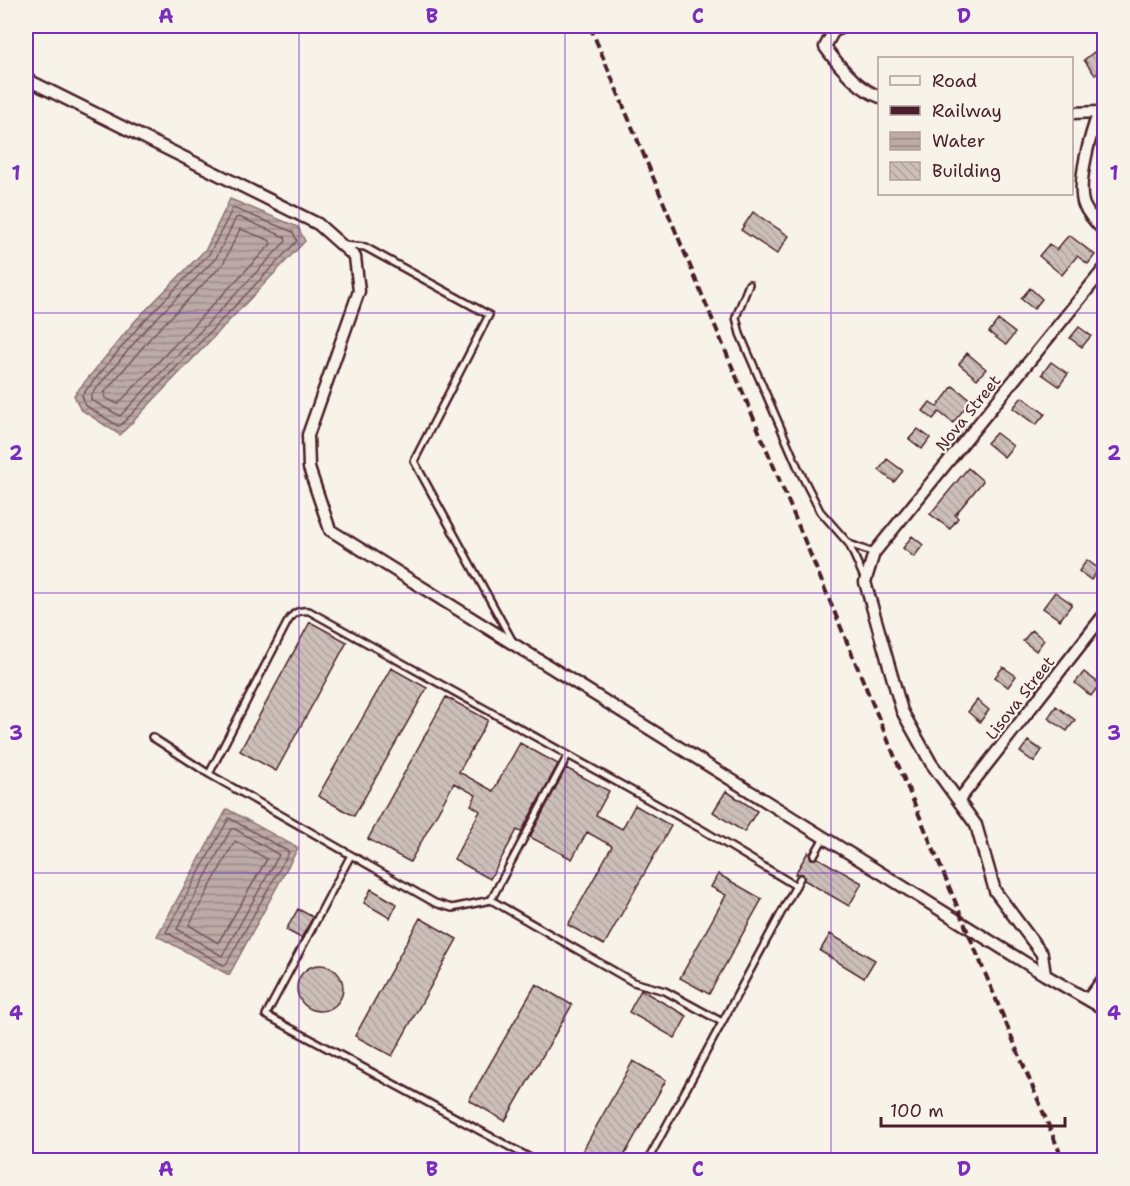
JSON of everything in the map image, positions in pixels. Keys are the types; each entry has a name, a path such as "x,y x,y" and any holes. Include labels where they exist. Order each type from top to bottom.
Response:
{"street":[{"path":"844,26 833,32 825,47 836,61 871,94 878,97"},
{"path":"26,79 318,224 355,257 359,291 308,435 309,468 330,530 1045,975 1089,998 1104,1009"},
{"path":"1073,113 1102,112"},
{"path":"1102,112 1090,133 1082,190 1084,204 1104,231"},
{"name":"Nova Street","path":"865,582 874,553 1104,269"},
{"path":"865,582 902,711 931,763 976,825 995,891 1042,954 1045,975"},
{"name":"Lisova Street","path":"959,801 1104,615"},
{"path":"1089,998 1104,978"}],"lane":[{"path":"342,245 365,247 489,315 414,461 514,644"},
{"path":"749,284 736,316 740,334 815,501 849,544 865,582"},
{"path":"849,544 874,553"},
{"path":"209,774 293,613 300,610 309,611 568,755 795,886"},
{"path":"152,737 209,774 435,903 452,908 491,900 633,982 665,991 722,1022"},
{"path":"491,900 568,755"},
{"path":"814,855 825,836"},
{"path":"351,855 266,1015 534,1161"},
{"path":"648,1161 800,878"}],"water":[{"path":"230,199 298,227 305,241 120,435 80,409 74,395 135,321 206,249"},
{"path":"227,809 298,848 229,975 157,936"}],"building":[{"path":"1094,52 1098,58 1104,53 1104,68 1095,75 1084,60"},
{"path":"753,212 789,236 777,254 741,230"},
{"path":"1069,235 1095,255 1088,264 1077,256 1062,275 1039,256 1049,244 1056,250"},
{"path":"1030,288 1042,299 1034,309 1021,299"},
{"path":"998,320 1015,333 1006,345 989,332"},
{"path":"1079,327 1091,336 1082,347 1070,338"},
{"path":"967,353 986,369 977,379 959,364"},
{"path":"1051,362 1068,374 1059,386 1042,374"},
{"path":"953,386 971,400 953,423 939,412 933,419 923,411 930,402 937,407"},
{"path":"1022,397 1045,414 1036,425 1013,408"},
{"path":"918,429 930,438 922,449 909,439"},
{"path":"996,433 1013,446 1004,457 987,443"},
{"path":"887,459 903,471 894,482 879,470"},
{"path":"968,468 983,481 955,515 958,518 950,529 930,514"},
{"path":"912,536 923,545 914,557 903,548"},
{"path":"1087,560 1099,569 1091,580 1079,571"},
{"path":"1055,592 1072,604 1060,620 1043,608"},
{"path":"310,622 347,642 276,771 240,751"},
{"path":"1032,630 1044,640 1036,651 1023,641"},
{"path":"1003,667 1016,676 1008,687 995,677"},
{"path":"391,668 427,688 354,816 318,796"},
{"path":"1084,672 1100,684 1091,696 1075,683"},
{"path":"446,697 488,720 459,772 493,791 520,743 558,764 521,832 517,830 490,879 454,859 480,811 471,805 476,795 454,783 410,862 368,839"},
{"path":"977,700 989,710 980,722 968,712"},
{"path":"1056,706 1075,720 1067,731 1048,718"},
{"path":"1028,741 1042,750 1034,762 1020,752"},
{"path":"566,768 609,791 596,815 622,829 635,805 671,826 604,945 568,925 612,846 587,832 572,859 530,837"},
{"path":"726,791 757,811 744,832 713,812"},
{"path":"808,852 811,859 818,858 862,883 849,906 804,880 803,874 795,874"},
{"path":"718,874 762,899 709,994 680,978 726,895 711,887"},
{"path":"371,889 397,904 390,918 364,903"},
{"path":"298,909 313,917 301,938 286,930"},
{"path":"420,918 457,939 392,1056 355,1036"},
{"path":"830,934 875,960 864,978 820,951"},
{"path":"325,965 337,971 342,979 342,997 337,1005 329,1010 315,1011 307,1008 300,1001 297,983 300,975 307,968"},
{"path":"536,984 572,1005 505,1121 469,1100"},
{"path":"641,990 687,1016 675,1038 629,1012"},
{"path":"633,1061 666,1080 621,1161 577,1161"}],"railway":[{"path":"590,26 1063,1160"}]}
